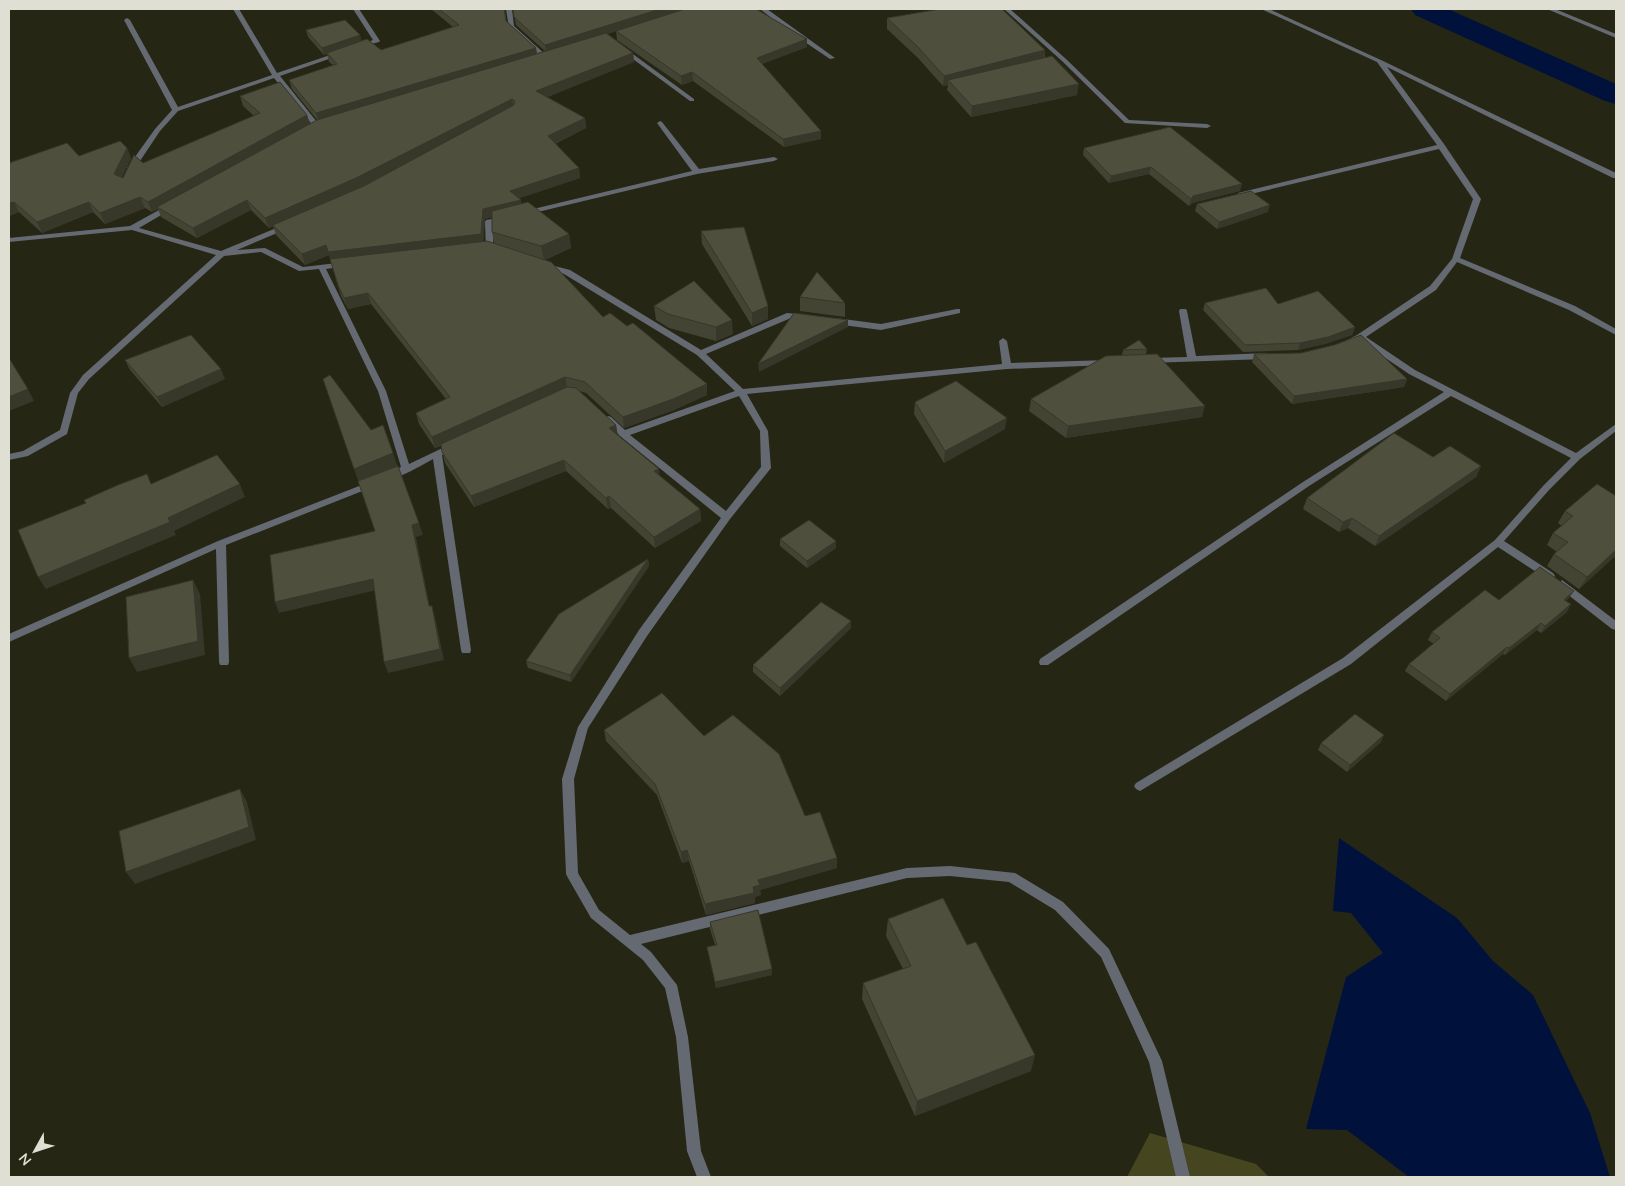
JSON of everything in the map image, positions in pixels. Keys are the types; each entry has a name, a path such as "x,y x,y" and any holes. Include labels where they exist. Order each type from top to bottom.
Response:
{"street":[{"path":"236,9 275,75 317,127"},
{"path":"127,176 130,168 157,130 176,110 377,41 356,9"},
{"path":"509,9 511,27 545,57"},
{"path":"763,9 832,58"},
{"path":"1008,9 1128,122 1207,126"},
{"path":"1264,9 1379,61 1616,176"},
{"path":"1550,9 1616,36"},
{"path":"127,20 176,110"},
{"path":"616,44 692,100"},
{"path":"535,60 554,54"},
{"path":"1055,62 1064,60"},
{"path":"1344,342 1360,337 1432,288 1456,259 1477,199 1379,61"},
{"path":"660,123 696,172"},
{"path":"308,131 326,124"},
{"path":"1233,197 1441,146"},
{"path":"517,216 696,172 774,159"},
{"path":"132,228 174,205"},
{"path":"480,249 494,250 489,222 508,218"},
{"path":"9,457 24,454 64,432 74,393 86,377 222,254 293,223"},
{"path":"9,240 132,228 222,254 262,250 302,269 358,263"},
{"path":"1456,259 1572,308 1616,332"},
{"path":"541,264 567,272 700,353 741,392 764,431 766,468 727,517 643,633 583,727 568,779 572,874 595,914 647,956 671,985 682,1037 694,1151 704,1177"},
{"path":"321,266 382,392 406,470"},
{"path":"700,353 790,315 881,327 957,311"},
{"path":"1183,311 1192,359"},
{"path":"1360,337 1412,372 1577,457"},
{"path":"1003,341 1007,366"},
{"path":"1143,361 1278,356"},
{"path":"623,434 741,392 1007,366 1114,362"},
{"path":"1044,662 1306,484 1451,392"},
{"path":"602,413 623,434 727,517"},
{"path":"1140,786 1347,661 1498,542 1546,488 1577,457 1616,427"},
{"path":"9,638 222,543 406,470 464,441"},
{"path":"437,453 466,650"},
{"path":"1498,542 1564,585 1616,626"},
{"path":"222,543 224,662"},
{"path":"629,941 907,873 950,871 1011,877 1059,906 1105,953 1154,1061 1183,1177"}],"shaded area":[{"path":"1150,1133 1256,1164 1269,1177 1127,1177"}],"water":[{"path":"1339,838 1457,918 1493,961 1533,995 1590,1113 1610,1177 1409,1177 1347,1130 1306,1129 1346,977 1383,953 1351,913 1333,911"}],"building":[{"path":"439,9 504,9 506,21 536,48 316,113 289,80 337,64 327,53 367,39 381,50 459,25"},
{"path":"513,9 660,9 545,45 514,17"},
{"path":"685,9 756,9 807,39 757,58 821,131 783,139 692,72 681,76 616,31"},
{"path":"940,9 1002,9 1045,50 944,76 918,47 887,18"},
{"path":"345,20 360,35 322,48 306,30"},
{"path":"606,33 633,53 536,91 585,118 548,136 579,168 510,191 521,200 483,209 481,234 328,252 326,245 302,254 273,225 364,186 514,105 515,101 512,99 356,178 265,218 247,200 193,228 157,207 317,120"},
{"path":"1052,56 1079,84 972,106 948,80"},
{"path":"280,82 307,115 148,202 140,197 100,213 89,202 37,222 14,202 9,203 9,163 67,143 79,156 120,141 127,148 114,174 123,178 134,155 143,163 260,113 240,96"},
{"path":"1170,127 1242,184 1193,196 1191,199 1151,167 1111,176 1084,148"},
{"path":"1251,191 1270,205 1219,222 1197,204"},
{"path":"528,202 569,234 541,246 492,232 492,211"},
{"path":"744,227 768,306 752,313 701,231"},
{"path":"487,241 551,262 603,317 610,313 627,326 633,323 707,384 673,399 623,417 585,382 565,377 432,437 416,413 450,397 368,293 344,298 330,259"},
{"path":"817,272 845,303 800,297"},
{"path":"694,281 732,320 716,327 668,314 654,306"},
{"path":"1266,288 1278,304 1318,291 1355,327 1328,337 1300,343 1245,345 1205,303"},
{"path":"794,313 848,320 758,364"},
{"path":"191,335 221,369 157,397 125,360"},
{"path":"1361,335 1407,379 1294,396 1254,354 1301,353 1334,345"},
{"path":"1139,340 1147,349 1123,350"},
{"path":"1157,354 1205,406 1068,426 1031,399 1106,356"},
{"path":"9,358 28,389 9,397"},
{"path":"330,375 371,430 383,425 393,453 354,469 323,379"},
{"path":"956,381 1007,418 945,451 915,402"},
{"path":"567,387 576,388 616,425 609,428 659,469 654,471 700,509 654,537 609,496 606,498 564,460 471,496 442,452 441,444"},
{"path":"1394,433 1433,457 1450,446 1481,466 1379,536 1352,518 1343,522 1307,498"},
{"path":"217,455 240,484 168,518 170,522 38,577 18,530 86,503 84,500 147,474 151,484"},
{"path":"398,466 419,523 412,525 429,606 432,606 440,649 384,662 373,579 275,602 270,555 375,531 358,481"},
{"path":"1597,484 1616,496 1616,550 1587,577 1554,554 1568,542 1553,533 1573,516 1565,511"},
{"path":"809,520 836,541 807,561 780,539"},
{"path":"648,559 570,675 526,661 559,614"},
{"path":"1540,567 1574,591 1564,600 1571,604 1545,626 1541,623 1509,648 1507,647 1450,694 1409,664 1440,638 1432,632 1485,590 1499,600"},
{"path":"193,580 198,641 129,658 126,597"},
{"path":"821,602 851,621 780,688 753,665"},
{"path":"662,693 704,736 733,715 779,754 805,816 820,812 837,858 758,880 760,885 753,887 754,893 705,904 687,850 681,852 655,784 604,730"},
{"path":"1355,714 1384,735 1350,765 1321,743"},
{"path":"240,789 249,827 126,872 119,831"},
{"path":"943,898 967,945 976,942 1035,1055 917,1101 863,983 911,966 888,919"},
{"path":"758,910 772,969 715,982 707,947 717,945 710,922"}],"waterway":[{"path":"1425,9 1616,95"}]}
